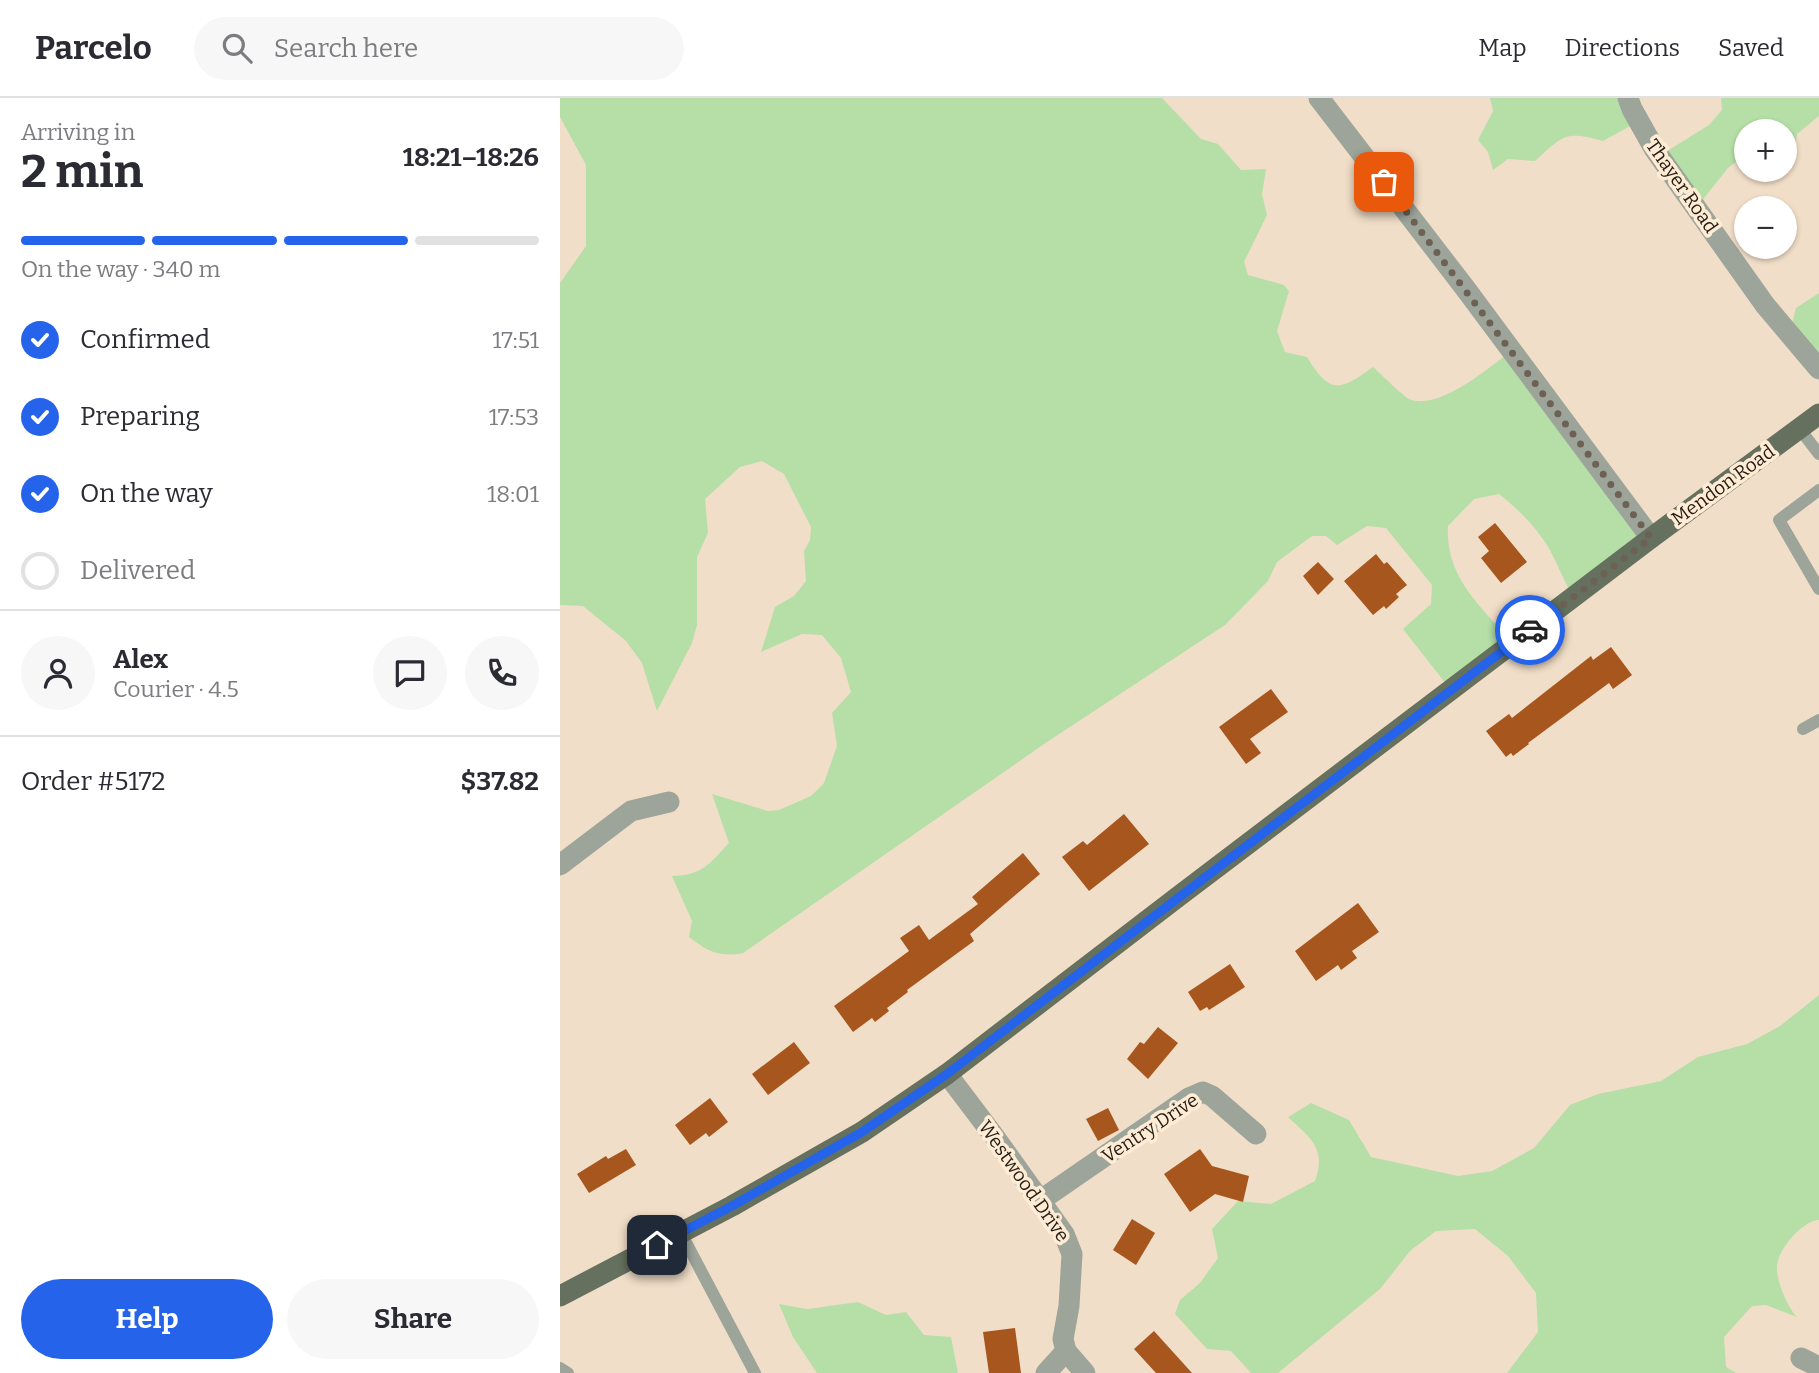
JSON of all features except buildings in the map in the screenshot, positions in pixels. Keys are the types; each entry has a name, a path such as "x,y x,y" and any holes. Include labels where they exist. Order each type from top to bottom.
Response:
{"main road":[{"name":"Mendon Road","path":"560,1296 681,1233 862,1132 947,1074 1651,538 1819,414"}],"street":[{"path":"1319,98 1465,288 1651,538"},
{"name":"Thayer Road","path":"1628,98 1654,150 1765,305 1819,369"},
{"path":"560,865 631,811 669,802"},
{"name":"Westwood Drive","path":"947,1074 1064,1234 1072,1254 1069,1306 1063,1339 1066,1351"},
{"name":"Ventry Drive","path":"1041,1200 1189,1098 1203,1092 1212,1096 1256,1134"},
{"path":"1046,1373 1066,1351 1085,1373"}],"lane":[{"path":"1799,428 1819,454"},
{"path":"1819,490 1779,520 1819,589"},
{"path":"1803,729 1819,720"},
{"path":"681,1233 755,1373"},
{"path":"560,1368 568,1373"}],"green space":[{"path":"560,98 1162,98 1201,139 1218,144 1241,170 1266,169 1262,194 1267,215 1244,262 1248,275 1284,285 1289,291 1277,331 1285,352 1307,357 1322,378 1336,385 1352,381 1373,367 1406,397 1421,401 1450,393 1514,349 1651,526 1576,600 1545,542 1518,510 1499,494 1474,499 1448,526 1452,560 1466,589 1510,640 1454,694 1403,629 1431,604 1432,585 1386,528 1367,526 1337,545 1326,536 1312,536 1277,562 1268,581 1225,625 1047,742 743,953 727,955 714,952 689,937 692,921 672,876 691,873 705,867 729,843 712,794 768,811 779,810 811,796 824,783 837,746 832,713 851,692 841,658 822,635 802,634 761,652 775,607 794,596 806,581 804,551 810,540 811,527 784,474 762,461 740,467 705,499 708,533 697,557 697,625 692,643 657,711 642,663 626,641 583,606 560,605 560,283 586,246 586,165 560,117"},
{"path":"1490,98 1635,98 1643,119 1603,141 1572,136 1559,141 1535,161 1508,159 1493,170 1488,152 1478,140 1493,111"},
{"path":"1721,98 1819,98 1819,116 1797,134 1797,119 1734,119 1734,163 1700,203 1664,153 1709,125 1722,110"},
{"path":"1819,293 1819,363 1791,328 1796,308"},
{"path":"1819,995 1819,1220 1799,1230 1781,1252 1778,1260 1777,1273 1781,1286 1797,1317 1766,1305 1752,1306 1724,1337 1726,1367 1736,1373 1507,1373 1538,1332 1536,1293 1508,1256 1475,1229 1436,1231 1410,1251 1380,1289 1278,1373 1251,1373 1231,1351 1207,1349 1175,1314 1180,1300 1200,1283 1218,1258 1212,1229 1238,1201 1271,1204 1315,1181 1318,1152 1309,1138 1288,1117 1311,1103 1349,1120 1371,1157 1458,1176 1492,1171 1534,1148 1570,1105 1598,1094 1661,1081 1698,1057 1747,1044 1780,1026"},
{"path":"858,1302 886,1315 906,1312 924,1335 951,1337 958,1373 817,1373 793,1337 779,1304 807,1309"}],"way so far":[{"path":"1384,182 1651,538 1530,630"}],"route":[{"path":"657,1245 862,1132 947,1074 1530,630"}]}
